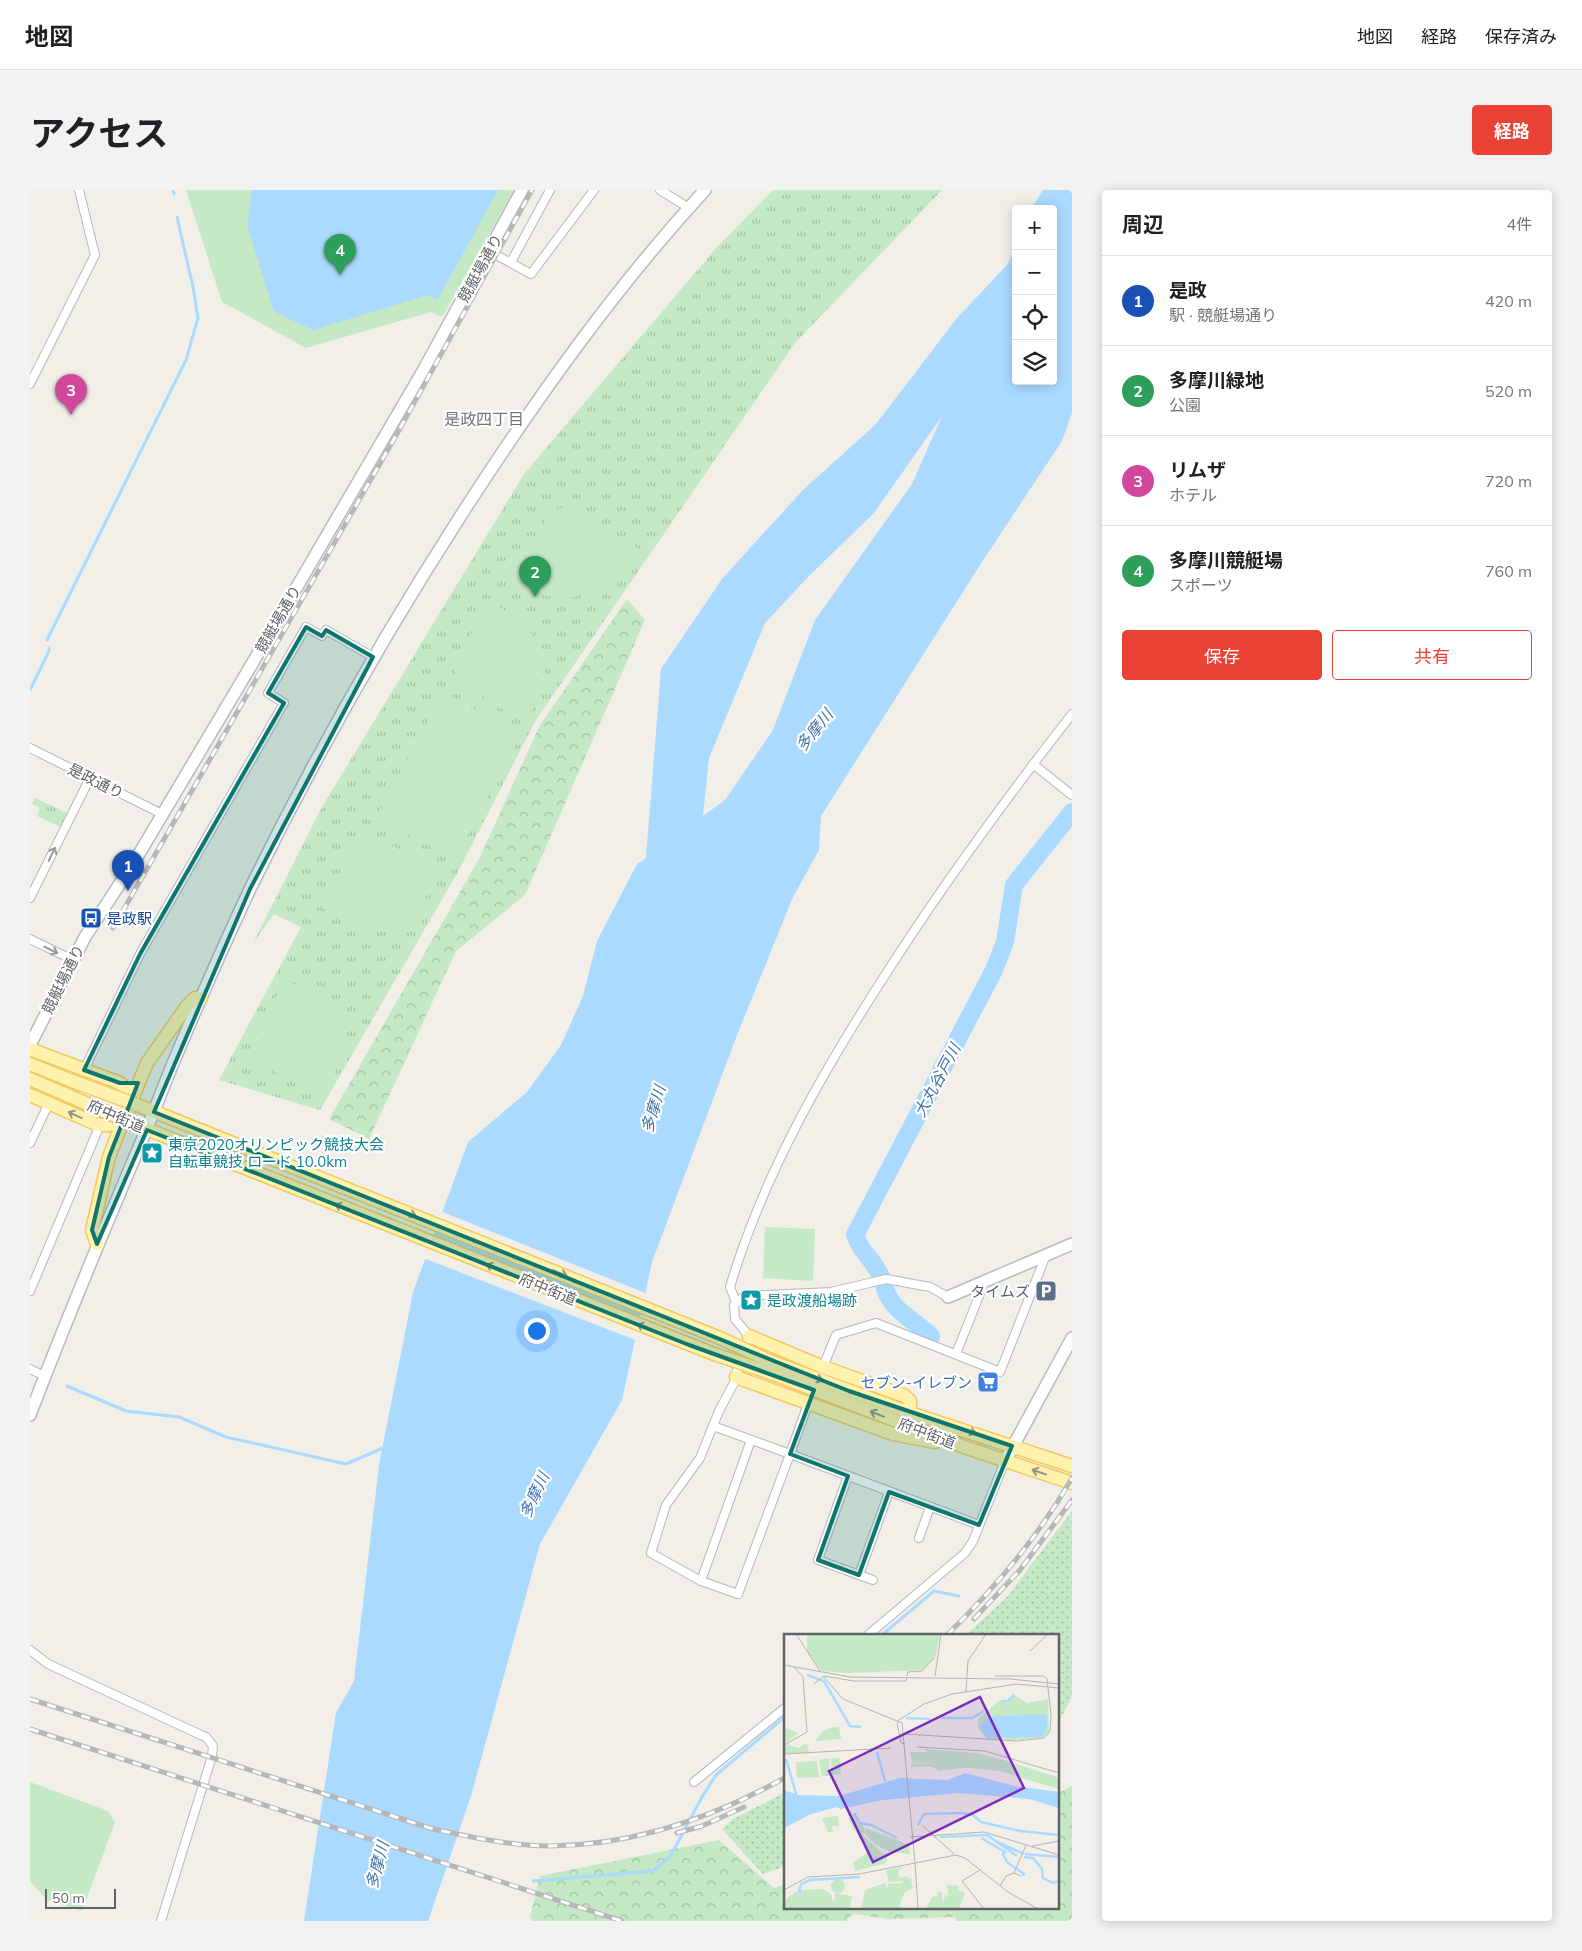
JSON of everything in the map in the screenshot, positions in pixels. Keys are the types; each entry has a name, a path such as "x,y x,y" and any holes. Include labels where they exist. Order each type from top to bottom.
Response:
{"main road":[{"path":"97,1244 92,1230 109,1157 127,1120 141,1077 147,1063 187,1006 195,998 201,998"},
{"path":"30,1049 120,1083 129,1083 141,1077"},
{"name":"府中街道","path":"30,1064 696,1327 720,1338 768,1366 967,1448 1072,1483"},
{"name":"府中街道","path":"30,1079 147,1130 714,1354 768,1366 1072,1466"},
{"path":"120,1083 127,1092 132,1104"},
{"path":"30,1095 105,1125 114,1133 114,1144"},
{"path":"105,1125 127,1120"},
{"path":"749,1336 823,1367 905,1396 910,1401 910,1413"},
{"path":"736,1377 893,1434 967,1448"}],"street":[{"path":"30,384 95,255 80,190"},
{"name":"競艇場通り","path":"30,1045 89,930 136,859 423,371 522,190"},
{"path":"511,262 550,190"},
{"path":"489,251 531,274 594,190"},
{"path":"660,190 689,208"},
{"path":"30,1416 97,1244 147,1130 201,998 254,881 306,780 374,657 451,531 532,408 605,310 706,190"},
{"path":"84,1070 140,954 284,703 268,693 306,627 322,636 326,630 374,657"},
{"path":"808,1404 738,1594 701,1582 651,1553 666,1505 700,1458 736,1377 749,1336 735,1319 734,1310 736,1302 730,1287 752,1226 786,1150 831,1060 933,902 1033,764 1072,714"},
{"name":"是政通り","path":"30,748 162,814"},
{"path":"1033,764 1072,795"},
{"path":"30,898 90,778"},
{"path":"30,939 73,960"},
{"path":"30,1143 48,1103"},
{"path":"30,1291 105,1125"},
{"path":"736,1302 744,1296 831,1292 882,1280 930,1287 948,1297 1072,1244"},
{"path":"823,1367 836,1335 876,1323 1000,1372 1046,1255"},
{"path":"956,1354 985,1282"},
{"path":"869,1634 965,1553 973,1541 1012,1446 1072,1338"},
{"path":"30,1369 45,1376"},
{"path":"713,1426 979,1525"},
{"path":"701,1582 751,1440"},
{"path":"848,1476 818,1560 873,1580"},
{"path":"859,1575 889,1492"},
{"path":"919,1538 930,1507"},
{"path":"30,1650 48,1664 201,1734 213,1746 212,1756 161,1921"},
{"path":"694,1782 784,1709"}],"highlighted area":[{"path":"306,627 322,636 326,630 373,657 250,889 154,1112 849,1391 1012,1446 979,1525 889,1492 859,1575 818,1560 848,1476 790,1454 814,1390 689,1345 147,1130 97,1244 92,1230 109,1157 138,1083 120,1083 84,1070 140,954 284,703 268,693"}],"green space":[{"path":"186,190 514,190 442,317 431,312 306,348 222,302"},
{"path":"773,190 942,190 795,343 536,720 459,870 320,1110 219,1080 301,927 274,914 253,943 322,807 524,474 717,247"},
{"path":"571,505 640,550 610,585 572,598 533,594 508,575 552,511"},
{"path":"627,599 645,620 525,895 456,951 369,1139 329,1119 479,859 540,725"},
{"path":"491,602 525,623 543,651 544,690 524,723 460,682 451,664"},
{"path":"444,692 521,735 455,859 376,818"},
{"path":"35,798 67,813 60,827 37,816 40,808 32,804"},
{"path":"379,839 438,869 425,900 403,929 370,933 321,907 354,846"},
{"path":"285,980 316,993 343,1015 348,1048 321,1097 258,1063 251,1046"},
{"path":"765,1227 815,1229 813,1281 763,1278"},
{"path":"1072,1511 1072,1696 1060,1720 1060,1634 967,1634 1007,1597"},
{"path":"30,1782 108,1811 115,1822 82,1911 47,1900 30,1881"},
{"path":"1072,1786 1072,1921 957,1921 955,1917 889,1919 853,1914 846,1921 533,1921 530,1917 540,1876 719,1840 774,1888 784,1885 784,1908 1060,1908 1060,1792"},
{"path":"784,1793 784,1867 763,1874 722,1829 733,1819"}],"water":[{"path":"252,190 498,190 438,299 428,295 313,330 275,312 273,309 247,225"},
{"name":"多摩川","path":"1043,190 1072,190 1072,413 1062,441 980,565 821,816 819,850 793,897 737,1035 652,1262 622,1400 540,1544 471,1796 428,1921 304,1921 336,1713 354,1681 379,1465 413,1292 468,1142 527,1092 561,1045 583,996 597,941 637,864 646,858 661,669 722,579 803,490 876,424 957,318 1008,264 1012,254 1012,385 1057,385 1057,205 1034,205","holes":["942,416 912,484 815,620 773,730 725,800 703,816 709,758 765,623 808,577 874,513"]}],"pier":[{"path":"440,1211 648,1294 643,1314 433,1231"},
{"path":"431,1235 642,1320 638,1341 423,1258"}],"waterway":[{"path":"173,190 174,194"},
{"path":"47,640 186,360 198,318 177,217"},
{"path":"30,690 49,648"},
{"name":"大丸谷戸川","path":"931,1336 901,1312 892,1302 880,1274 860,1247 855,1235 994,970 1005,942 1014,885 1072,812"},
{"path":"67,1386 126,1411 179,1417 226,1437 346,1464 383,1448 385,1449"},
{"path":"883,1634 934,1591 959,1596"},
{"path":"533,1881 653,1871 670,1857 716,1775 784,1718"}],"railway":[{"path":"113,928 393,441 532,190"},
{"path":"948,1634 999,1580 1031,1541 1072,1478"},
{"path":"974,1619 1020,1570 1072,1500"},
{"path":"30,1699 433,1829 521,1844 550,1846 582,1844 643,1835 702,1817 784,1778"},
{"path":"30,1729 622,1921"},
{"path":"677,1833 702,1826 744,1807"}],"place":[{"name":"多摩川競艇場","path":"340,275"},
{"name":"リムザ","path":"71,415"},
{"name":"多摩川緑地","path":"535,597"},
{"name":"是政","path":"128,891"},
{"name":"是政駅","path":"91,918"},
{"name":"東京2020オリンピック競技大会 自転車競技 ロード 10.0km","path":"152,1153"},
{"name":"タイムズ","path":"1046,1291"},
{"name":"是政渡船場跡","path":"751,1300"},
{"name":"セブン-イレブン","path":"988,1382"}],"district":[{"name":"是政四丁目","path":"484,419"}]}
